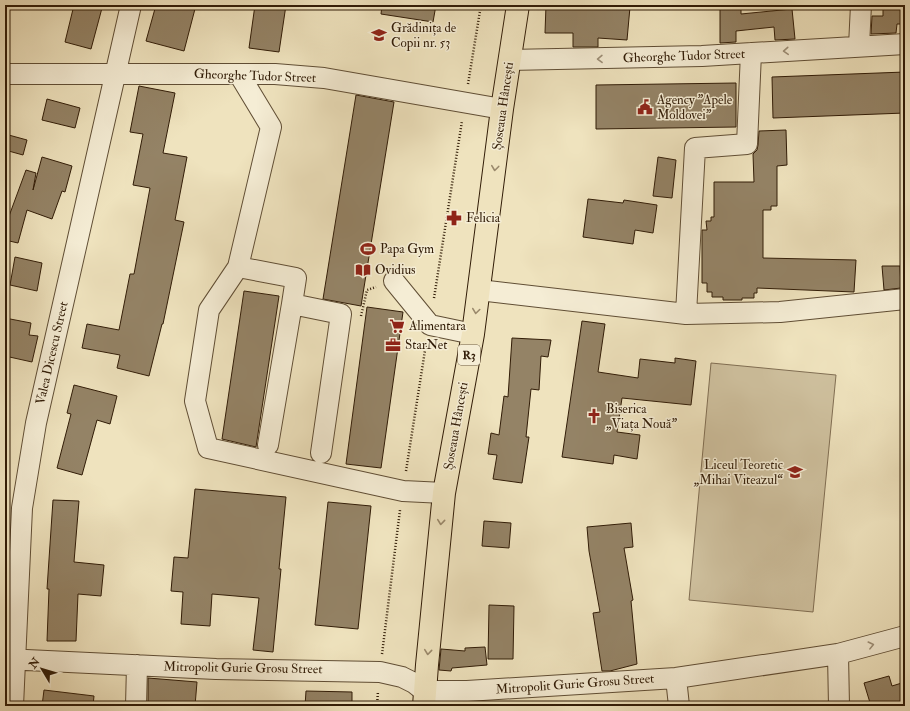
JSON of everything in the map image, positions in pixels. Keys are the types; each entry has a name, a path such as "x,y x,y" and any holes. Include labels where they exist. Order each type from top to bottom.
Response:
{"main road":[{"name":"Șoseaua Hâncești","path":"424,698 444,493 473,334 502,109 518,5"}],"street":[{"name":"Valea Dicescu Street","path":"13,706 10,659 22,508 36,423 131,5"},
{"path":"859,46 861,5"},
{"name":"Gheorghe Tudor Street","path":"509,60 702,56 905,44"},
{"path":"686,314 695,148 747,144 751,53"},
{"name":"Gheorghe Tudor Street","path":"5,74 275,74 324,78 502,109"},
{"path":"239,74 271,128 238,267 209,310 195,401 208,448 402,491 444,493"},
{"path":"238,267 296,278 268,445"},
{"path":"394,281 430,325 473,334"},
{"path":"479,290 686,314 780,312 905,299"},
{"path":"292,304 341,314 320,453"},
{"name":"Mitropolit Gurie Grosu Street","path":"10,659 216,669 380,672 402,677 414,683 424,698 467,691 676,678 838,654 905,636"},
{"path":"838,654 839,706"},
{"path":"136,706 137,665"},
{"path":"676,678 679,706"}],"path":[{"path":"376,706 402,491 481,5"},
{"path":"341,314 362,316 367,290 394,281"}],"shaded area":[{"path":"711,363 836,375 813,612 689,600"}],"building":[{"path":"74,5 91,5 102,8 91,49 65,42"},
{"path":"156,5 196,5 184,51 146,41"},
{"path":"255,5 286,5 279,52 249,48"},
{"path":"382,5 436,5 433,22 381,14"},
{"path":"546,5 604,5 630,7 627,40 598,38 598,47 573,47 573,33 545,33"},
{"path":"883,5 905,5 905,24 897,24 896,33 871,34 872,16 883,16"},
{"path":"720,9 741,9 741,14 792,9 795,39 775,40 774,27 736,31 736,42 720,43"},
{"path":"905,72 905,113 773,118 772,77"},
{"path":"736,83 736,127 596,129 596,85"},
{"path":"139,86 175,93 163,153 187,157 175,220 184,222 163,324 149,376 117,368 120,355 82,348 87,324 119,330 130,274 134,274 150,188 133,185 143,134 130,132"},
{"path":"356,95 394,102 361,306 323,299"},
{"path":"47,99 80,108 75,128 42,120"},
{"path":"786,130 787,165 777,166 777,206 771,206 771,210 763,210 763,258 856,260 854,292 757,288 757,293 754,293 754,298 742,298 742,300 723,300 723,297 712,297 712,292 707,292 707,283 702,283 702,230 707,230 706,221 711,221 711,217 714,217 714,182 754,182 753,154 757,150 759,131"},
{"path":"5,134 27,140 23,155 5,150"},
{"path":"42,157 72,166 65,192 62,191 52,219 27,210 18,243 5,240 5,227 26,170 36,173 33,190"},
{"path":"658,157 676,160 672,198 653,196"},
{"path":"588,199 623,203 624,200 657,205 653,233 635,230 633,244 583,237"},
{"path":"15,257 42,263 37,291 10,285"},
{"path":"882,266 900,266 901,288 884,290"},
{"path":"244,291 279,296 256,447 222,439"},
{"path":"367,307 403,312 381,468 346,464"},
{"path":"5,318 31,323 29,335 38,336 32,362 5,356"},
{"path":"582,321 605,324 598,372 638,378 640,359 675,363 675,358 696,361 691,405 622,398 617,432 640,435 637,459 614,455 613,464 562,457"},
{"path":"512,338 551,340 548,357 541,356 539,390 531,389 526,437 529,437 522,483 493,479 497,455 488,454 491,433 499,435 504,396 508,397"},
{"path":"74,385 117,396 110,424 97,420 82,475 57,468 71,414 67,413"},
{"path":"195,489 286,497 273,652 253,650 259,598 212,594 210,626 181,624 183,592 171,591 174,557 188,558"},
{"path":"53,500 79,501 74,562 104,565 101,596 78,594 76,641 47,641 49,589 47,589"},
{"path":"328,502 371,506 358,629 315,625"},
{"path":"484,521 511,523 509,548 482,546"},
{"path":"631,523 633,547 624,548 633,600 631,601 637,664 610,671 602,671 593,613 600,612 589,551 587,527"},
{"path":"489,605 514,606 513,659 488,659"},
{"path":"485,647 487,665 452,668 451,671 439,670 441,649 465,651 465,648"},
{"path":"889,676 892,686 905,682 905,706 871,706 864,683"},
{"path":"148,678 197,682 195,706 148,706"},
{"path":"44,690 94,696 93,706 42,706"},
{"path":"306,691 352,692 352,706 305,706"}],"place":[{"name":"Grădinița de Copii nr. 53","path":"379,35"},
{"name":"Agency \"Apele Moldovei\"","path":"645,107"},
{"name":"Felicia","path":"454,218"},
{"name":"Papa Gym","path":"368,249"},
{"name":"Ovidius","path":"363,270"},
{"name":"Alimentara","path":"397,326"},
{"name":"StarNet","path":"393,345"},
{"name":"Biserica „Viața Nouă”","path":"594,416"},
{"name":"Liceul Teoretic „Mihai Viteazul“","path":"795,472"}]}
